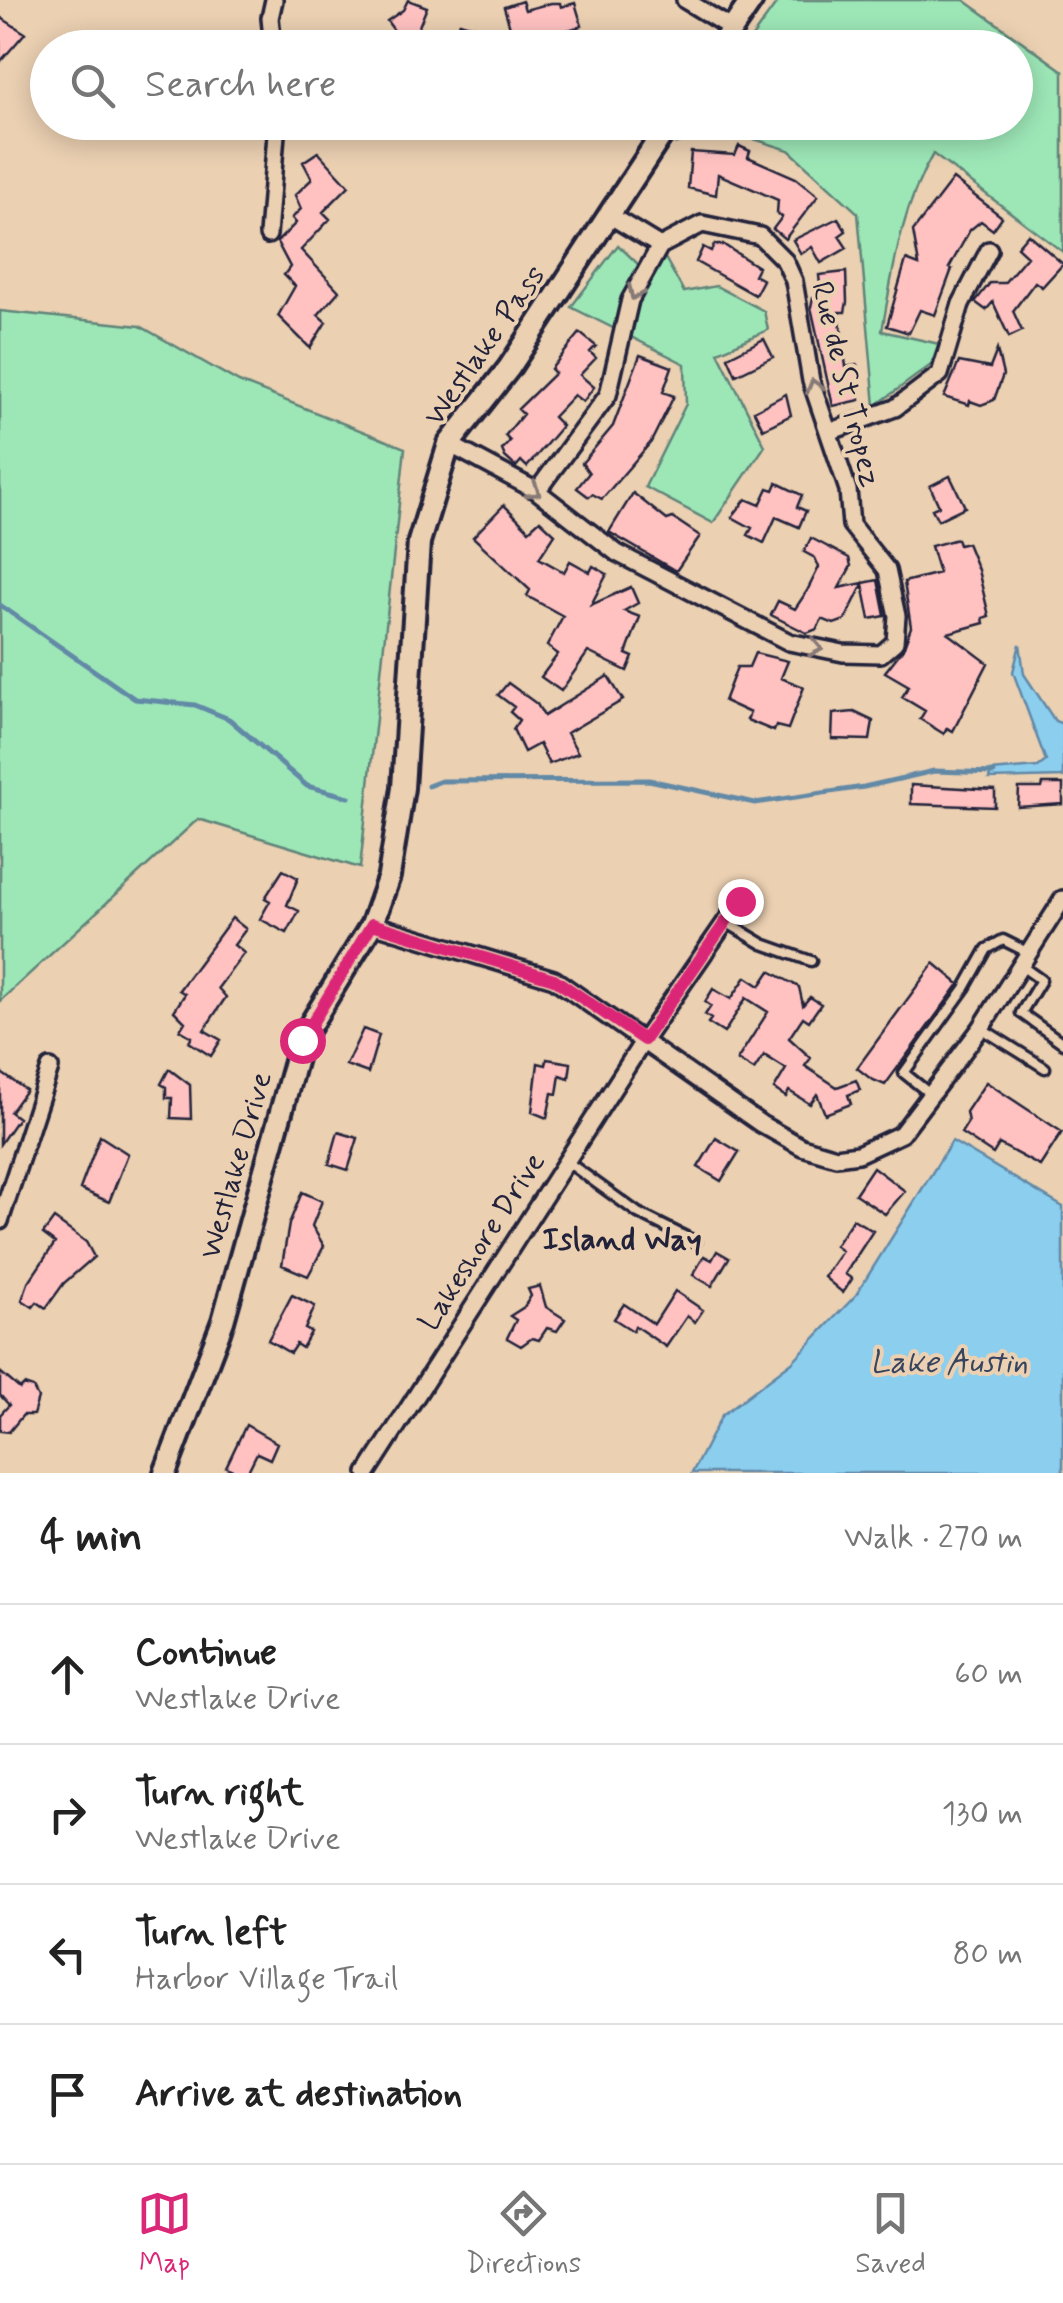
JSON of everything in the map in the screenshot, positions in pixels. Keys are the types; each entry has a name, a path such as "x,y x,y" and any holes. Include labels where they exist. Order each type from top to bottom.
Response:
{"street":[{"path":"273,30 274,0"},
{"path":"685,0 732,28 752,0"},
{"path":"268,234 276,140"},
{"name":"Westlake Pass","path":"372,924 390,876 403,788 419,542 449,444 509,368 658,140"},
{"path":"537,491 608,394 630,300 660,246 609,215"},
{"name":"Rue de St Tropez","path":"449,444 537,491 618,554 788,642 842,653 881,654 895,642 893,592 887,570 852,526 848,490 812,381 794,281 785,261 760,236 736,228 702,224 660,246"},
{"path":"829,432 894,408 940,374 962,304 989,250"},
{"path":"372,924 554,979 761,1124 802,1147 836,1157 858,1154 900,1134 933,1096 1063,899"},
{"name":"Lakeshore Drive","path":"368,1473 644,1040 740,901"},
{"name":"Westlake Drive","path":"165,1473 223,1321 302,1040 372,924"},
{"path":"0,1221 50,1068"}],"lane":[{"path":"726,922 763,944 812,962"},
{"path":"933,1096 904,1073 965,988 987,948 1003,940 1041,980 1021,1014"},
{"path":"1000,998 1063,1042"},
{"path":"980,1028 1045,1068"},
{"path":"566,1161 638,1213 696,1242"}],"green space":[{"path":"779,0 964,0 1006,30 757,30"},
{"path":"1033,49 1063,71 1063,252 933,154 906,218 882,331 939,344 931,365 875,406 858,213 789,150 757,140 1033,140"},
{"path":"618,245 640,266 665,258 684,292 716,286 764,311 768,330 718,352 765,446 713,523 645,487 686,404 685,364 571,307"},
{"path":"0,311 140,326 239,382 405,448 360,868 198,819 0,1001"}],"water":[{"path":"1020,644 1024,674 1055,721 1063,724 1063,777 989,779 991,771 1038,767 1046,761 1013,672"},
{"name":"Lake Austin","path":"952,1141 1063,1207 1063,1473 692,1473 722,1415 792,1362 856,1295"}],"building":[{"path":"408,0 427,7 418,29 426,30 394,30 387,21 403,10"},
{"path":"522,1 525,10 551,3 560,3 561,7 575,3 582,26 568,30 511,30 504,7"},
{"path":"0,17 25,33 0,62"},
{"path":"460,22 473,26 473,30 457,30"},
{"path":"739,146 750,151 748,157 796,178 818,196 785,239 773,229 782,217 777,213 778,200 718,174 716,195 688,188 691,152 735,155"},
{"path":"318,152 349,186 323,212 330,219 301,250 339,291 318,315 326,322 310,348 278,316 295,286 284,275 290,267 277,242 296,223 292,218 301,209 295,195 312,179 303,162"},
{"path":"953,179 1002,217 993,230 981,221 970,230 949,268 952,269 935,315 920,310 909,333 887,326 906,260 919,265 913,231"},
{"path":"838,218 846,231 839,236 847,248 821,263 812,247 801,254 793,240"},
{"path":"1028,234 1063,264 1042,287 1035,282 1013,311 1022,331 1009,337 993,302 986,310 975,302 990,283 1004,283 1027,256 1017,247"},
{"path":"714,245 724,245 758,267 754,275 763,280 755,295 696,262 703,247 711,251"},
{"path":"846,272 847,302 845,312 839,312 846,367 857,365 860,400 833,406 811,307 813,297 821,296 819,275"},
{"path":"580,333 596,346 590,352 596,358 580,375 594,387 583,402 574,395 553,417 562,426 527,467 521,461 516,467 502,450 510,441 505,436 523,414 518,409 555,373 551,369"},
{"path":"764,339 773,357 736,375 728,357"},
{"path":"997,350 1003,375 994,400 981,405 970,401 969,405 944,397 959,362 990,368"},
{"path":"640,355 672,367 663,392 674,396 651,442 602,499 592,494 589,497 577,488 589,473 582,463 613,426"},
{"path":"786,394 791,415 763,429 754,411"},
{"path":"950,476 965,507 938,520 932,509 939,506 930,486"},
{"path":"777,483 802,495 797,507 806,511 799,527 776,517 764,543 748,535 752,528 732,517 746,499 760,505 768,488 774,490"},
{"path":"633,493 667,520 673,518 700,536 676,571 609,532"},
{"path":"504,505 529,530 540,520 555,534 539,558 564,572 570,561 590,572 593,566 607,574 591,605 631,587 638,603 624,611 640,617 626,654 633,657 627,671 588,652 561,691 541,677 558,654 547,646 563,616 527,596 530,590 473,537"},
{"path":"811,538 849,558 851,566 839,588 878,580 885,616 870,619 863,584 845,620 834,624 822,619 817,629 807,633 771,615 778,601 795,609 807,591 819,567 815,558 804,552"},
{"path":"957,539 959,545 967,543 989,616 983,618 984,623 948,633 988,663 953,731 947,728 944,734 920,719 925,711 902,697 909,686 885,672 903,649 911,627 904,582 939,573 931,546"},
{"path":"755,653 788,661 781,678 804,687 788,729 776,726 774,731 747,720 750,713 724,701 737,667 749,667"},
{"path":"608,676 623,700 567,733 578,753 549,764 539,744 524,752 513,729 519,720 510,712 514,707 498,695 508,683 537,704 544,716"},
{"path":"854,712 873,721 870,740 832,739 833,714"},
{"path":"1043,784 1063,784 1063,804 1018,807 1019,788 1042,788"},
{"path":"911,785 995,790 995,807 911,804"},
{"path":"283,870 298,878 287,905 299,911 287,933 260,919 270,901 265,898"},
{"path":"232,918 246,929 234,945 244,953 218,988 226,997 204,1030 221,1040 211,1056 189,1042 192,1037 180,1030 185,1022 174,1011 185,994 179,990"},
{"path":"934,963 959,984 885,1085 871,1079 857,1068"},
{"path":"770,971 799,987 803,1005 810,997 821,1004 809,1021 803,1017 789,1038 811,1058 805,1066 837,1087 856,1080 860,1090 848,1095 851,1104 825,1114 817,1094 810,1104 789,1091 786,1097 774,1089 786,1069 764,1055 754,1070 737,1060 768,1012 746,998 724,1033 708,1023 711,1019 705,1015 711,1006 705,1002 713,989 731,999 746,977 760,986"},
{"path":"363,1029 379,1035 368,1073 346,1065"},
{"path":"547,1059 571,1063 569,1078 560,1075 557,1094 552,1093 547,1118 532,1112 538,1063 546,1065"},
{"path":"169,1069 190,1085 191,1119 171,1118 172,1098 166,1098 166,1087 161,1084"},
{"path":"0,1072 26,1090 10,1112 18,1118 0,1144"},
{"path":"986,1082 1062,1132 1040,1166 999,1144 993,1154 961,1133 968,1122 966,1112"},
{"path":"338,1132 358,1138 348,1170 329,1164"},
{"path":"100,1136 128,1154 109,1202 80,1189"},
{"path":"716,1138 739,1152 721,1181 698,1167"},
{"path":"873,1167 905,1191 885,1214 855,1194"},
{"path":"302,1192 322,1201 312,1226 324,1246 308,1276 282,1265 289,1224"},
{"path":"54,1219 86,1242 94,1257 64,1283 46,1308 37,1302 33,1307 22,1300 28,1283 55,1243 43,1234"},
{"path":"853,1219 873,1231 845,1274 852,1279 843,1293 824,1277 842,1251 835,1246"},
{"path":"717,1251 729,1258 712,1286 693,1275 704,1256 712,1260"},
{"path":"540,1286 546,1307 565,1319 557,1331 547,1328 539,1340 532,1338 521,1346 507,1338 516,1320 510,1316 524,1307 531,1296 528,1289"},
{"path":"675,1291 703,1310 695,1322 687,1316 666,1347 635,1326 633,1331 614,1319 624,1304 654,1324"},
{"path":"292,1295 315,1306 305,1329 311,1332 302,1348 296,1344 290,1353 268,1340"},
{"path":"0,1372 20,1389 24,1385 33,1388 38,1398 33,1415 23,1415 9,1432 0,1431 0,1415 9,1405 0,1395"},
{"path":"246,1425 277,1443 270,1459 257,1453 247,1473 239,1473 226,1467"}],"waterway":[{"path":"0,605 135,699 195,705 229,719 307,786 349,797"},
{"path":"428,786 441,781 649,780 755,803 864,787 934,771 994,773"}],"district":[{"name":"Island Way","path":"622,1238"}],"route":[{"path":"302,1040 372,924 497,958 554,979 644,1040 740,901"}]}
